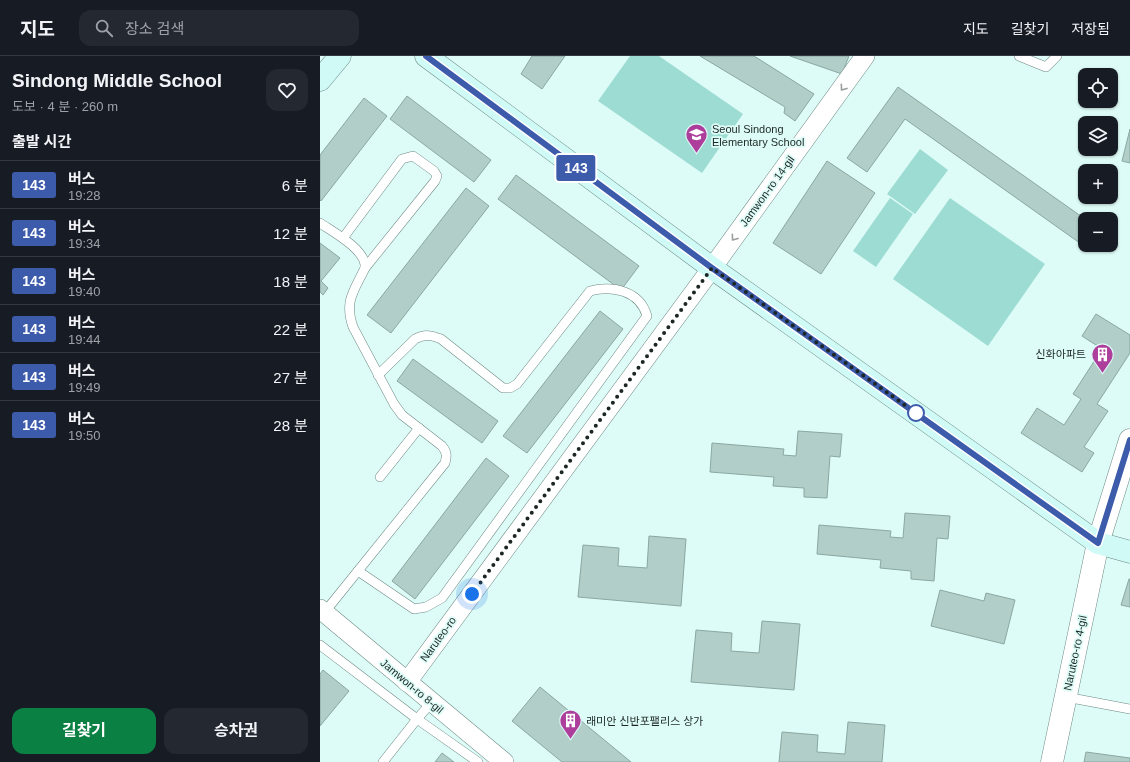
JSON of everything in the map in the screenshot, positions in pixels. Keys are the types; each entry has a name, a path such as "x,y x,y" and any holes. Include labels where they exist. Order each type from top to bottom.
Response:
{"main road":[{"path":"320,80 340,56"},
{"path":"426,56 712,268 1098,543 1130,552"}],"street":[{"name":"Jamwon-ro 14-gil","path":"712,268 865,56"},
{"name":"Naruteo-ro","path":"407,682 712,268"},
{"path":"1098,543 1130,440"},
{"name":"Naruteo-ro 4-gil","path":"1052,762 1098,543"},
{"name":"Jamwon-ro 8-gil","path":"322,611 504,762"}],"lane":[{"path":"1019,56 1046,67 1057,56"},
{"path":"322,611 358,571 445,463 447,457 446,450 442,446 397,410 353,327 349,316 350,299 365,268 435,181 437,176 434,171 413,156 402,159 343,238"},
{"path":"320,223 354,247 365,264 365,268"},
{"path":"358,571 414,609 426,607 442,598 647,316 646,310 640,301 624,291 611,288 590,291 517,384 510,388 503,388 441,339 431,335 422,336 415,339 378,375"},
{"path":"380,477 419,428"},
{"path":"320,645 416,719 478,762"},
{"path":"1066,698 1130,709"},
{"path":"383,762 416,719 432,702"}],"shaded area":[{"path":"630,56 659,56 743,114 702,173 598,101"},
{"path":"920,149 948,170 915,214 887,194"},
{"path":"890,198 913,214 876,267 853,251"},
{"path":"950,198 1045,264 988,346 893,279"}],"building":[{"path":"532,56 565,56 542,89 521,74"},
{"path":"700,56 754,56 814,94 795,121 784,113 785,107"},
{"path":"790,56 849,56 842,74"},
{"path":"898,87 1078,214 1078,242 905,119 867,172 847,158"},
{"path":"407,96 491,160 474,182 390,119"},
{"path":"364,98 387,116 321,201 320,155"},
{"path":"1130,129 1130,163 1122,161"},
{"path":"827,161 875,193 821,274 773,243"},
{"path":"516,175 639,266 621,290 498,199"},
{"path":"466,188 489,206 391,333 367,315"},
{"path":"320,243 340,258 321,281 328,288 323,295 320,292"},
{"path":"600,311 623,329 527,453 503,436"},
{"name":"신화아파트","path":"1096,314 1130,335 1130,353 1097,404 1108,411 1084,447 1094,453 1082,472 1021,433 1037,408 1064,425 1081,399 1073,394 1102,349 1082,336"},
{"path":"413,359 498,421 482,443 397,381"},
{"path":"798,431 842,434 840,457 830,456 827,498 804,497 804,488 773,486 774,477 710,472 712,443 784,449 783,455 796,456"},
{"path":"486,458 509,476 415,599 392,581"},
{"path":"905,513 950,516 948,539 937,538 934,581 911,579 911,571 880,568 881,560 817,554 819,525 891,531 890,537 903,538"},
{"path":"649,536 686,539 681,606 578,597 583,545 619,548 618,566 647,568"},
{"path":"1130,579 1130,607 1121,605"},
{"path":"940,590 984,601 986,593 1015,600 1004,644 931,626"},
{"path":"762,621 800,624 794,690 691,682 696,630 732,633 731,651 759,653"},
{"path":"323,670 349,691 320,726 320,674"},
{"name":"래미안 신반포팰리스 상가","path":"540,687 631,762 562,762 512,721"},
{"path":"848,722 885,725 882,762 779,762 782,732 818,735 817,752 845,754"},
{"path":"1086,752 1130,758 1130,762 1084,762"},
{"path":"442,753 454,762 435,762"}],"bus line":[{"name":"143","path":"426,56 712,268 1098,543 1130,440"}],"place":[{"name":"Seoul Sindong Elementary School","path":"696,154"},
{"name":"신화아파트","path":"1102,374"},
{"name":"래미안 신반포팰리스 상가","path":"571,740"}],"route":[{"path":"472,594 712,268 916,413"}]}
